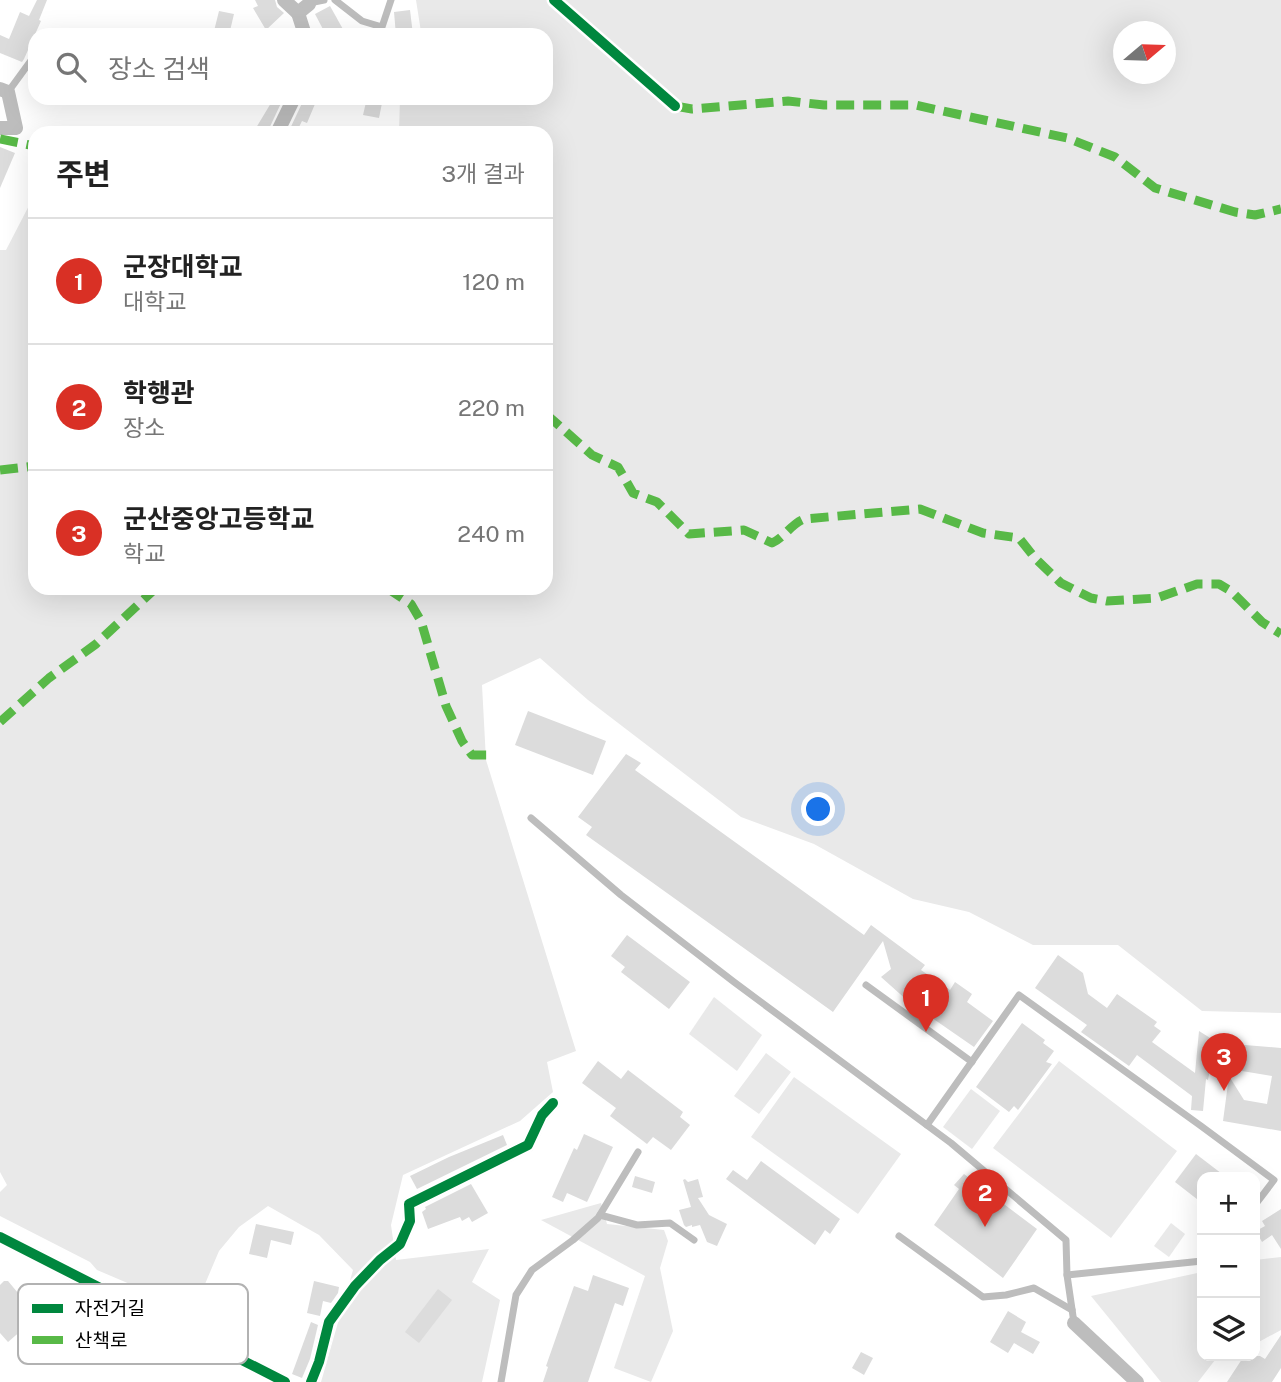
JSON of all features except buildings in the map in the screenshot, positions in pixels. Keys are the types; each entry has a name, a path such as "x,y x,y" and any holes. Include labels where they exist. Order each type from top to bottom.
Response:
{"street":[{"path":"284,0 305,5 306,28"},
{"path":"554,0 675,106"},
{"path":"0,128 16,128 4,91"},
{"path":"280,126 290,105"},
{"path":"311,1382 329,1322 355,1286 400,1244 410,1221 409,1204 528,1145 542,1115 553,1103"},
{"path":"0,1237 92,1284"},
{"path":"1073,1317 1137,1382"},
{"path":"248,1363 285,1382"}],"lane":[{"path":"305,5 324,0"},
{"path":"335,0 362,21 382,27 391,0"},
{"path":"4,91 28,63"},
{"path":"531,818 621,895 951,1143 1066,1240 1067,1275 1073,1317"},
{"path":"866,985 972,1062"},
{"path":"927,1125 1019,995 1274,1180 1260,1198"},
{"path":"501,1382 516,1295 532,1270 573,1240 600,1215 638,1152"},
{"path":"600,1215 637,1225 670,1223 694,1240"},
{"path":"899,1236 983,1297 1034,1288 1073,1317"},
{"path":"1067,1275 1197,1262"}],"shaded area":[{"path":"416,0 1281,0 1281,1013 1202,1011 1118,945 1033,945 969,912 913,899 814,844 741,817 588,700 540,658 482,685 486,760 576,1051 547,1062 553,1092 520,1121 403,1175 391,1225 396,1260 489,1249 472,1282 500,1300 482,1382 321,1382 353,1270 319,1235 268,1206 239,1227 219,1251 205,1284 130,1284 97,1270 90,1262 0,1216 0,1192 7,1185 0,1172 0,250 6,250 28,208 28,595 553,595 553,126 399,126 400,105 553,105 553,28 420,28"},
{"path":"714,997 762,1035 737,1071 689,1034"},
{"path":"766,1053 791,1072 759,1114 734,1096"},
{"path":"1059,1061 1177,1151 1111,1238 993,1148"},
{"path":"794,1077 901,1154 858,1214 751,1137"},
{"path":"971,1089 1000,1111 972,1149 943,1127"},
{"path":"601,1203 607,1224 664,1230 668,1241 660,1268 673,1331 651,1382 614,1368 645,1276 541,1220"},
{"path":"1171,1223 1185,1234 1169,1257 1154,1246"},
{"path":"1281,1257 1281,1330 1260,1341 1260,1298 1260,1259"},
{"path":"1197,1273 1197,1361 1214,1361 1198,1382 1161,1382 1091,1296"}],"marked path":[{"path":"675,106 692,109 788,101 824,105 915,105 1067,138 1115,157 1155,188 1235,212 1255,215 1281,209"},
{"path":"0,139 28,145"},
{"path":"553,420 592,455 618,467 633,493 657,502 689,534 744,530 772,543 804,519 920,509 983,533 1019,538 1061,583 1091,598 1107,601 1157,598 1197,584 1219,584 1231,591 1262,622 1281,634"},
{"path":"0,470 28,467"},
{"path":"0,722 49,678 96,644 148,595"},
{"path":"398,595 411,604 421,621 446,706 462,741 472,755 492,755"}],"cycle path":[{"path":"554,0 675,106"},
{"path":"311,1382 329,1322 355,1286 400,1244 410,1221 409,1204 528,1145 542,1115 553,1103"},
{"path":"0,1237 92,1284"},
{"path":"248,1363 285,1382"}],"place":[{"name":"군장대학교","path":"926,1032"},
{"name":"군산중앙고등학교","path":"1224,1091"},
{"name":"학행관","path":"985,1227"}]}
